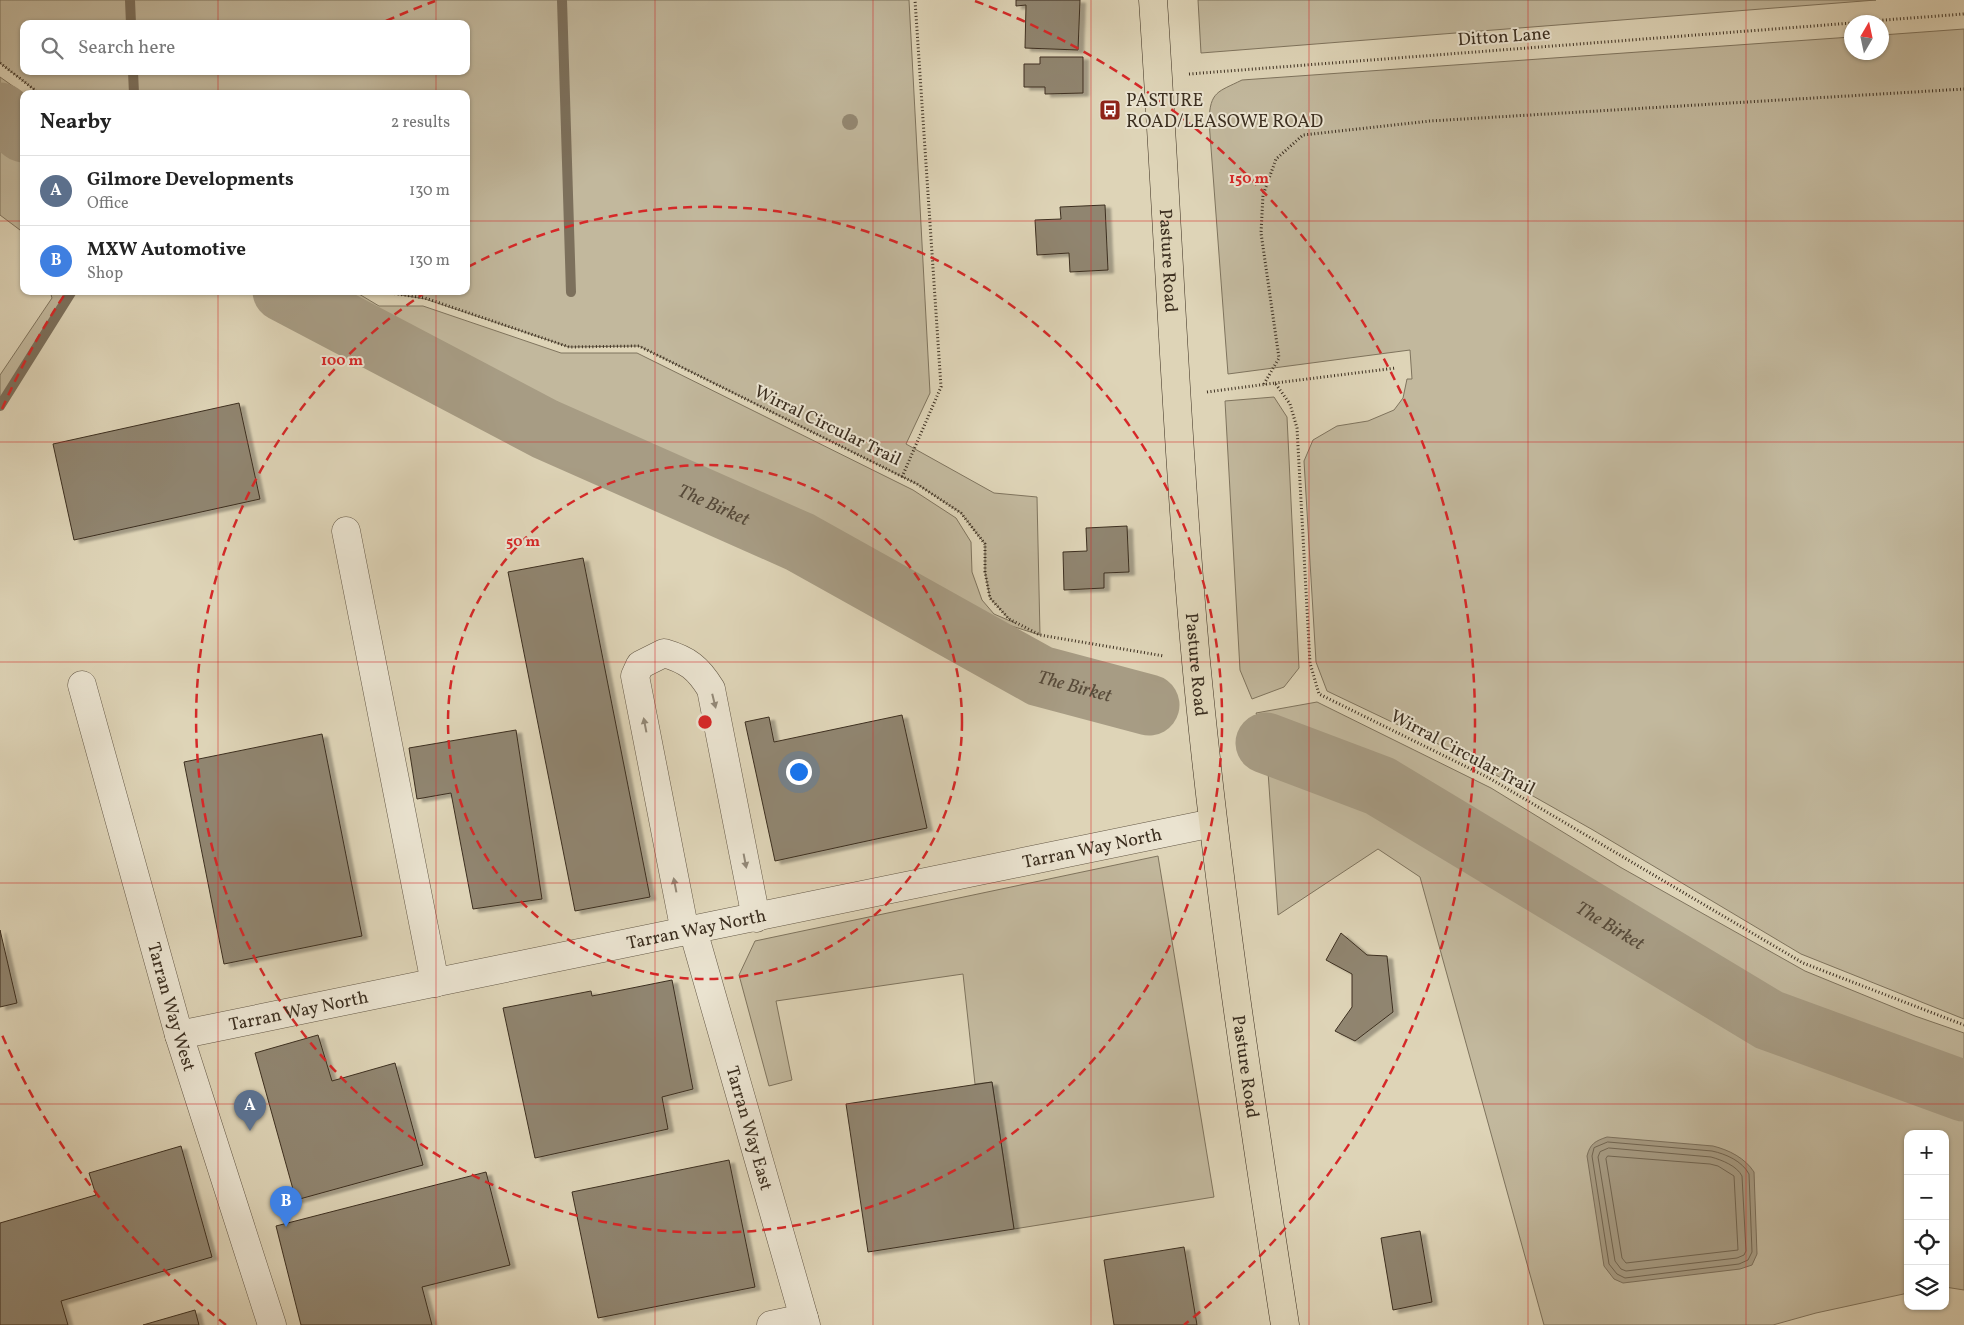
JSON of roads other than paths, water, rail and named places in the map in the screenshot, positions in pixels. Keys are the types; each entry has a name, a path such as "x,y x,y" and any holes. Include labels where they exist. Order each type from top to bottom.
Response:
{"main road":[{"name":"Pasture Road","path":"1153,0 1176,396 1196,661 1213,823 1252,1117 1285,1325"}],"lane":[{"path":"346,531 435,983"},
{"name":"Tarran Way East","path":"756,918 711,689 701,673 691,664 678,657 664,653 640,665 635,676 689,931 805,1322"},
{"name":"Tarran Way West","path":"82,685 179,1035 272,1325"},
{"name":"Tarran Way North","path":"179,1035 1213,823"},
{"path":"771,1325 805,1322"}],"water":[{"path":"1607,1137 1713,1146 1731,1152 1746,1163 1754,1172 1757,1254 1752,1265 1740,1269 1623,1283 1614,1279 1604,1266 1587,1156 1594,1144"}],"waterway":[{"path":"130,0 131,20"},
{"path":"562,0 571,292"},
{"path":"133,75 134,90"},
{"name":"The Birket","path":"0,113 20,129"},
{"path":"0,406 69,295"},
{"name":"The Birket","path":"291,295 545,429 800,542 1040,676 1149,705"},
{"name":"The Birket","path":"1266,743 1380,786 1769,1020 1964,1091"}],"place":[{"name":"PASTURE ROAD/LEASOWE ROAD","path":"1110,110"},
{"name":"Gilmore Developments","path":"250,1131"},
{"name":"MXW Automotive","path":"286,1227"}]}
